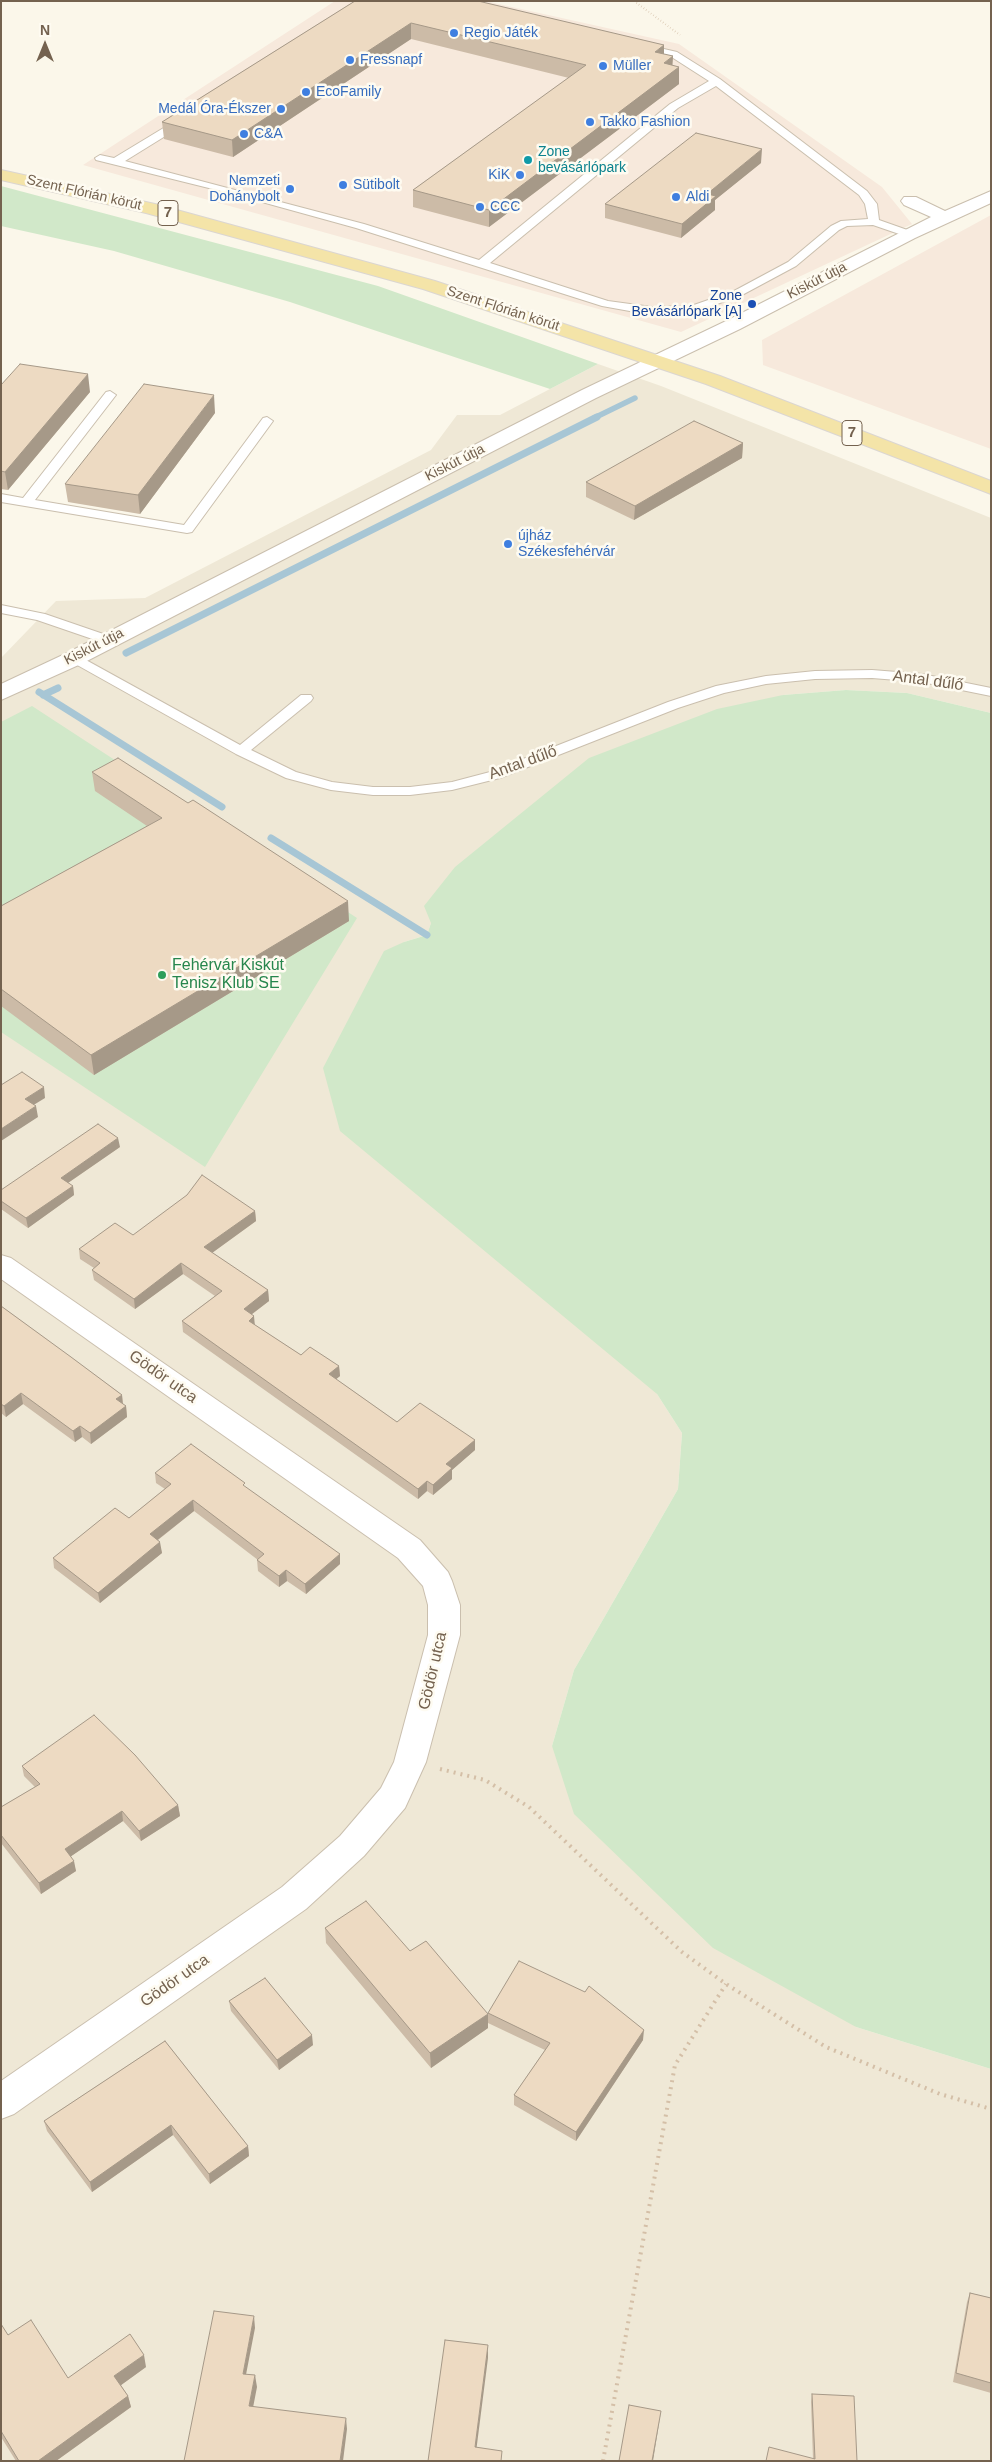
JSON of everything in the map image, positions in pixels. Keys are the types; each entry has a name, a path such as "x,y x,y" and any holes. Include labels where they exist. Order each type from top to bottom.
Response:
{"main road":[{"name":"Szent Flórián körút","path":"1,175 149,208 382,271 713,380 991,488"}],"street":[{"name":"Kiskút útja","path":"1,693 76,658 107,640 657,361 733,325 909,234 991,196"},
{"path":"910,201 947,218"},
{"name":"Gödör utca","path":"1,1265 409,1549 437,1581 444,1605 444,1635 410,1762 393,1798 352,1846 294,1898 1,2102"}],"lane":[{"path":"635,45 672,54 716,81 863,193 871,204 874,222"},
{"path":"483,263 674,106 716,81"},
{"path":"116,162 190,116"},
{"path":"100,158 237,192 483,263 606,304 652,311 673,311 714,303 792,264 835,228 845,223 874,222 909,234"},
{"path":"26,502 110,395"},
{"path":"1,498 187,529 267,421"},
{"path":"1,609 40,617 107,640"},
{"name":"Antal dűlő","path":"76,658 241,751 291,775 331,786 410,791 452,786 494,775 673,705 722,689 766,680 815,675 872,674 922,678 991,692"},
{"path":"241,751 306,698"}],"path":[{"path":"410,1762 485,1780 529,1807 682,1952 726,1984 826,2047 940,2094 991,2109"},
{"path":"603,2461 675,2065 726,1984"}],"shaded area":[{"path":"335,1 485,1 679,44 882,187 912,224 681,332 83,165"},
{"path":"991,215 991,449 763,365 762,340"},
{"path":"598,364 661,386 991,518 991,713 907,693 846,690 783,695 431,923 427,935 404,942 657,1394 682,1433 678,1489 574,1670 552,1746 856,2027 991,2069 991,2461 1,2461 1,658 56,601 145,598 431,450 457,415 500,415"}],"green space":[{"path":"1,186 378,286 598,364 550,389 290,302 114,251 1,226"},
{"path":"846,690 907,693 991,713 991,2069 856,2027 713,1948 574,1814 552,1746 574,1670 678,1489 682,1433 657,1394 340,1131 323,1068 384,951 427,935 431,923 424,906 455,867 589,758 717,709 783,695"},
{"name":"Fehérvár Kiskút Tenisz Klub SE","path":"32,706 357,918 205,1167 1,1032 1,722"}],"building":[{"path":"355,1 478,1 664,45 655,52 673,56 664,63 679,67 489,210 413,190 586,65 411,23 232,140 162,122"},
{"name":"Aldi","path":"696,133 762,149 707,194 716,196 682,224 605,204"},
{"path":"20,364 88,374 5,472 1,471 1,385"},
{"path":"144,384 214,395 138,495 65,484"},
{"path":"694,421 743,443 635,506 586,482"},
{"path":"118,758 188,803 193,800 348,901 91,1055 1,989 1,906 162,818 92,772"},
{"path":"22,1072 44,1087 25,1099 36,1106 1,1129 1,1085"},
{"path":"98,1124 118,1138 61,1178 73,1186 26,1218 1,1201 1,1190"},
{"path":"202,1175 255,1211 204,1247 268,1290 244,1309 254,1316 249,1321 301,1355 310,1347 339,1366 329,1374 397,1422 420,1403 475,1440 446,1464 452,1468 433,1485 427,1481 418,1489 182,1321 222,1291 181,1263 134,1299 92,1270 100,1263 79,1249 115,1223 133,1235 187,1195"},
{"path":"1,1306 122,1395 116,1399 126,1406 90,1433 80,1426 73,1431 21,1393 4,1406 1,1404"},
{"path":"191,1444 245,1483 243,1485 340,1554 305,1584 286,1570 279,1576 257,1560 264,1554 193,1500 150,1534 160,1542 98,1593 53,1558 115,1508 129,1518 171,1484 155,1473"},
{"path":"94,1715 135,1755 178,1805 139,1831 122,1811 65,1849 74,1861 39,1883 1,1835 1,1807 40,1784 22,1766"},
{"path":"366,1901 410,1951 426,1941 488,2014 430,2053 325,1928"},
{"path":"519,1961 585,1992 589,1986 644,2030 576,2132 514,2095 550,2043 488,2013"},
{"path":"265,1978 312,2035 277,2060 229,2001"},
{"path":"165,2041 248,2146 209,2174 171,2125 90,2182 44,2121"},
{"path":"970,2293 991,2298 991,2383 956,2373"},
{"path":"214,2311 254,2316 243,2374 255,2375 249,2406 346,2418 340,2461 184,2461"},
{"path":"31,2320 68,2378 130,2334 144,2355 114,2376 128,2396 38,2461 19,2461 1,2431 1,2324 8,2335"},
{"path":"445,2340 488,2345 475,2447 502,2451 501,2461 428,2461"},
{"path":"812,2394 854,2396 857,2461 766,2461 769,2447 815,2459"},
{"path":"629,2405 661,2411 652,2461 619,2461"}],"waterway":[{"path":"594,418 635,398"},
{"path":"126,653 597,417"},
{"path":"43,695 58,688"},
{"path":"39,692 43,695"},
{"path":"43,695 222,807"},
{"path":"271,838 427,935"}],"place":[{"name":"Regio Játék","path":"454,33"},
{"name":"Fressnapf","path":"350,60"},
{"name":"Müller","path":"603,66"},
{"name":"EcoFamily","path":"306,92"},
{"name":"Medál Óra-Ékszer","path":"281,109"},
{"name":"Takko Fashion","path":"590,122"},
{"name":"C&A","path":"244,134"},
{"name":"Zone bevásárlópark","path":"528,160"},
{"name":"KiK","path":"520,175"},
{"name":"Sütibolt","path":"343,185"},
{"name":"Nemzeti Dohánybolt","path":"290,189"},
{"name":"Aldi","path":"676,197"},
{"name":"CCC","path":"480,207"},
{"name":"Zone Bevásárlópark [A]","path":"752,304"},
{"name":"újház Székesfehérvár","path":"508,544"},
{"name":"Fehérvár Kiskút Tenisz Klub SE","path":"162,975"}]}
